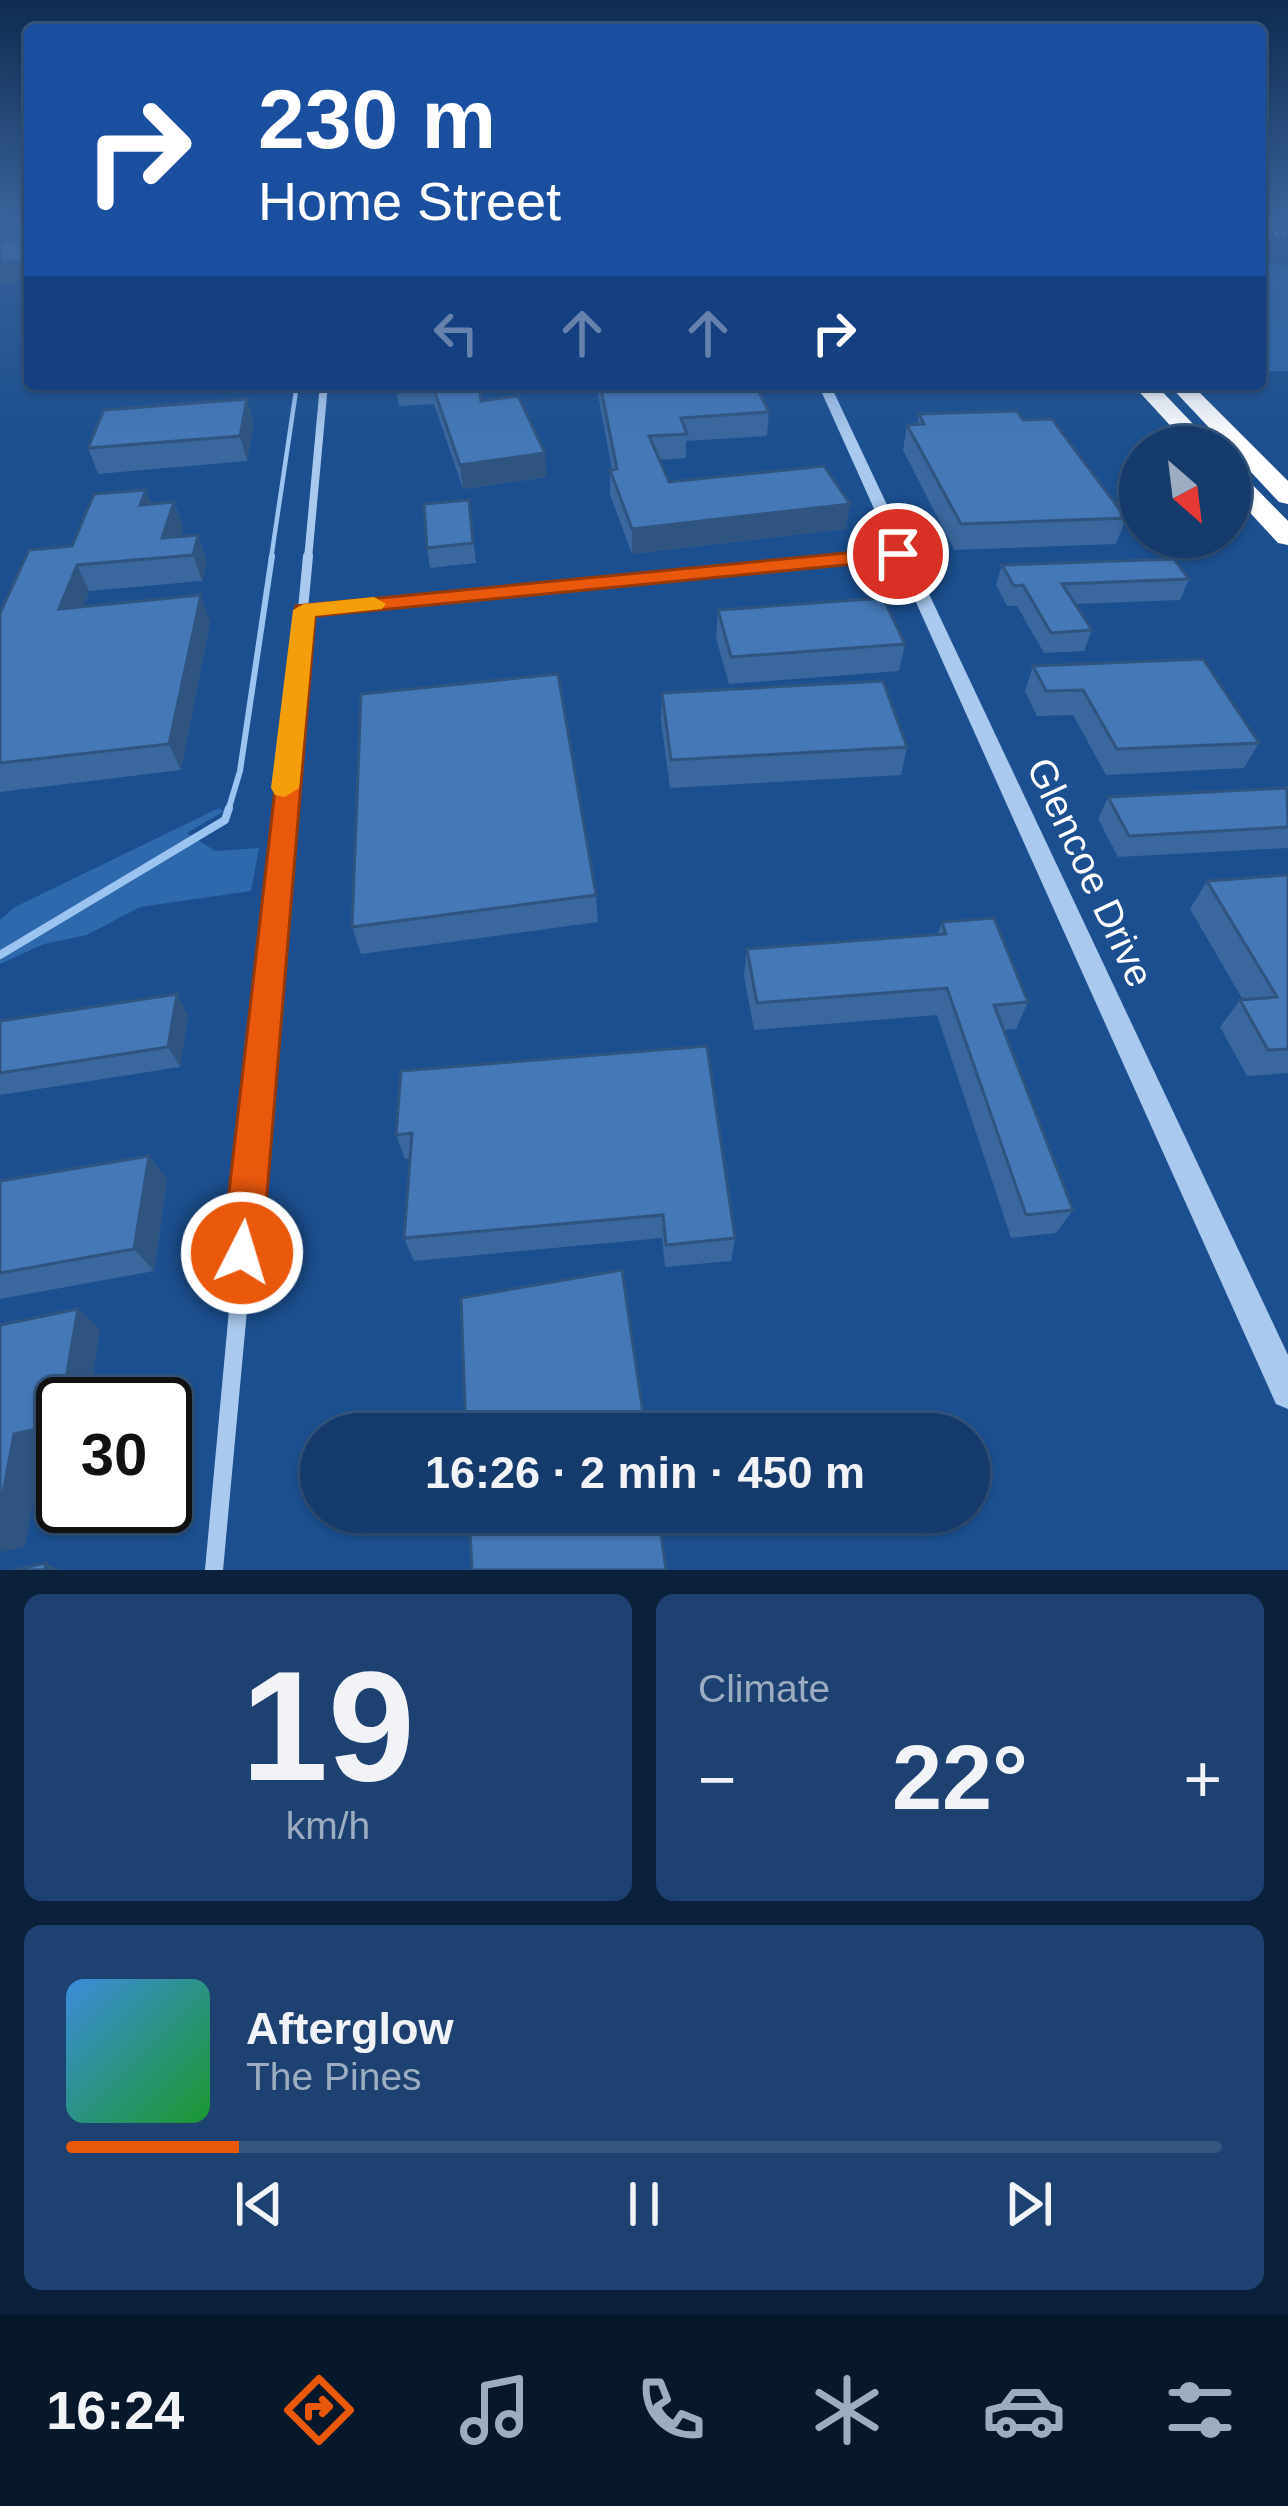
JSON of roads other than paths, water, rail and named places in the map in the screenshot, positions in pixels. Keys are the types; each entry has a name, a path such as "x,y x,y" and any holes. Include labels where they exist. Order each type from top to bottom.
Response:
{"highway":[{"path":"1149,390 1183,426"},
{"path":"1185,390 1288,496"},
{"path":"1251,498 1288,537"}],"street":[{"path":"214,1570 323,390"},
{"name":"Glencoe Drive","path":"827,390 898,554 1288,1392"},
{"path":"304,610 898,554"}],"waterway":[{"path":"271,559 296,390"},
{"path":"228,811 240,771 272,556"},
{"path":"0,955 225,820 228,811"}]}
